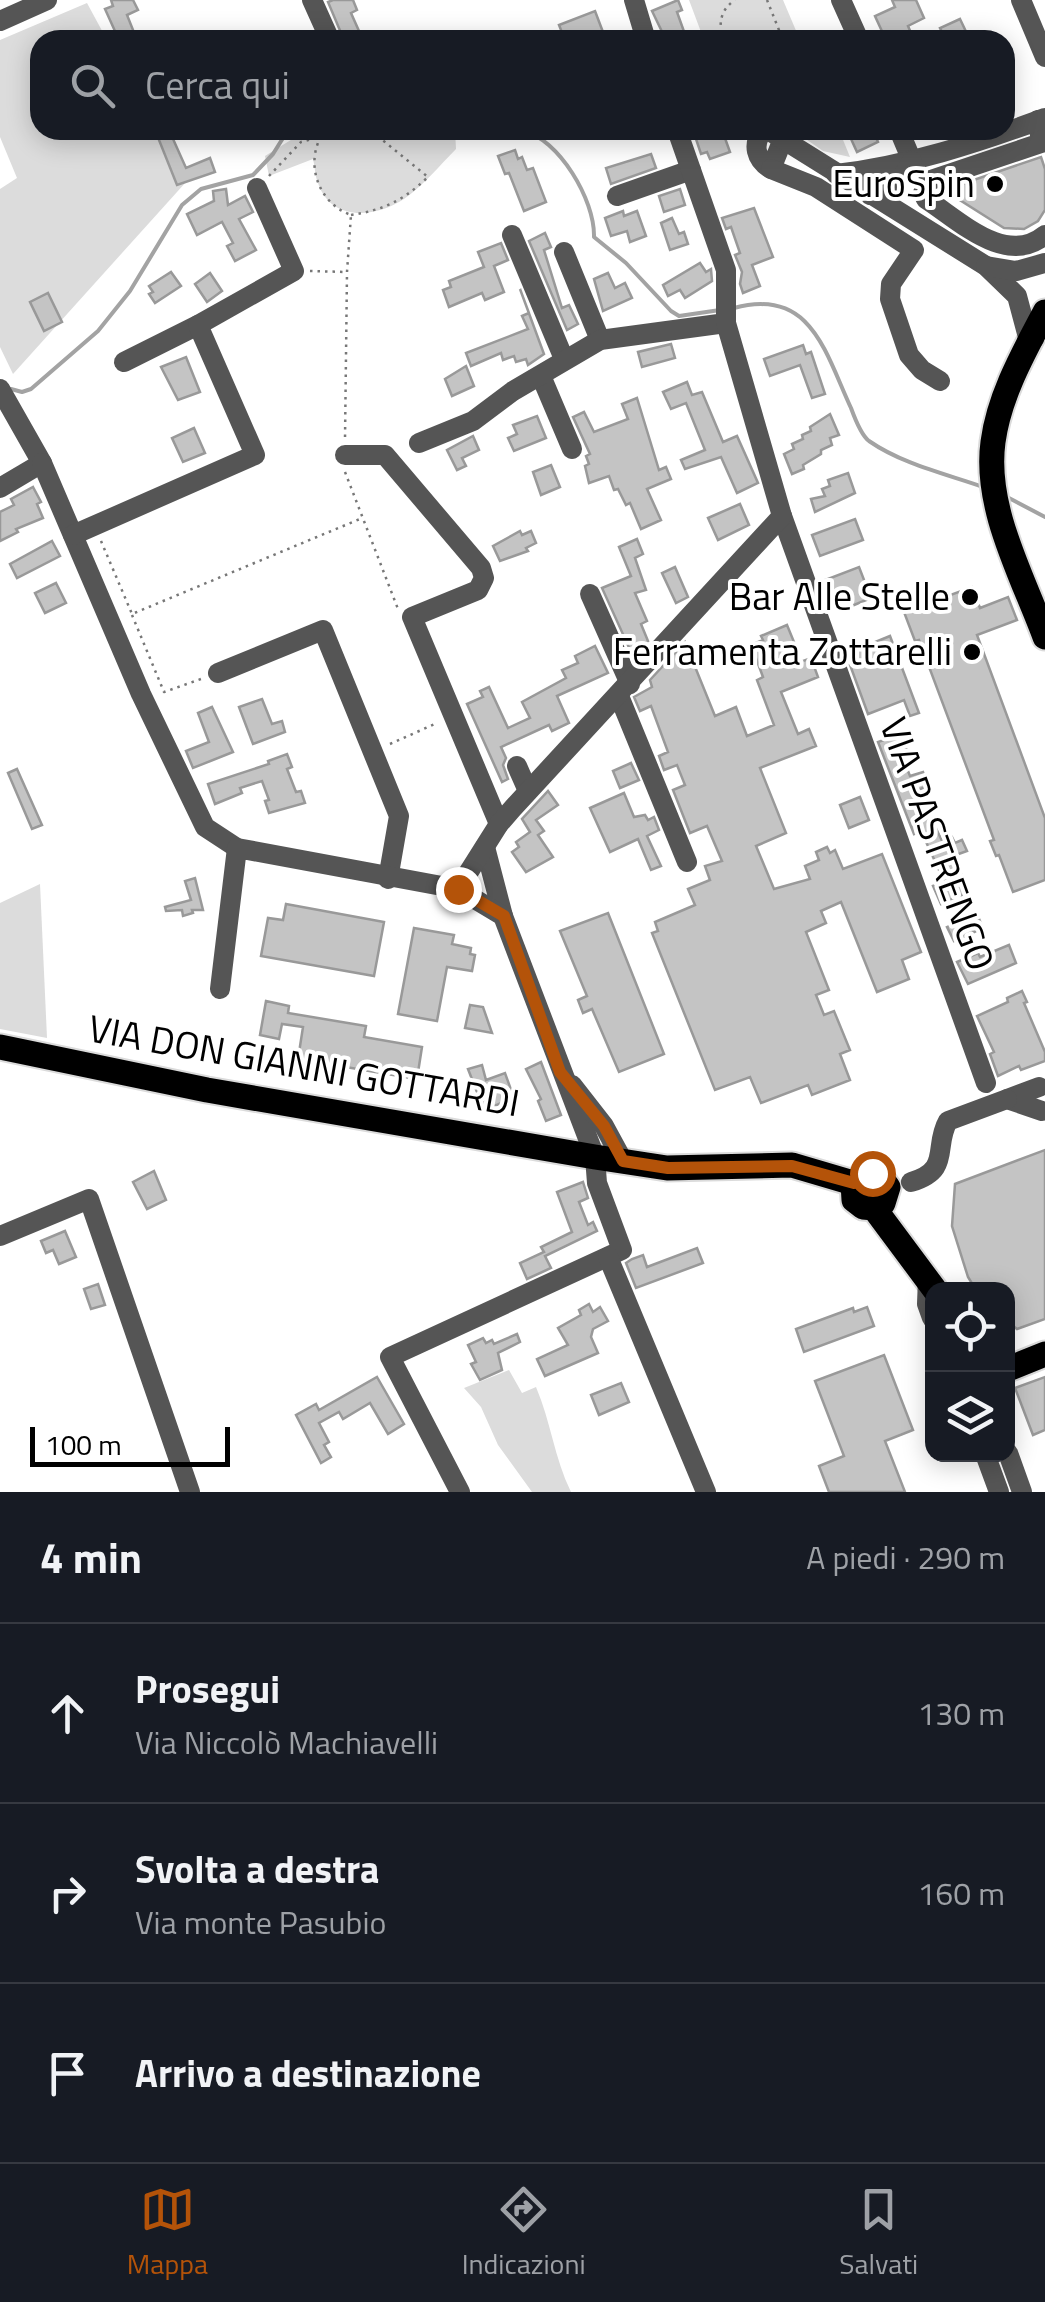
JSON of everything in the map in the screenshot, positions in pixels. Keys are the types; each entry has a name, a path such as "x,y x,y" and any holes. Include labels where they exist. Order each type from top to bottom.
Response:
{"main road":[{"path":"1045,312 1037,337 1000,409 992,445 1001,517 1045,637"},
{"name":"VIA DON GIANNI GOTTARDI","path":"0,1047 208,1090 594,1157 668,1168 792,1166 864,1178"},
{"path":"864,1178 854,1200 863,1207 880,1203 931,1282"},
{"path":"1015,1354 1044,1355"},
{"path":"1015,1365 1044,1355"}],"street":[{"path":"0,21 47,0"},
{"path":"312,0 326,30"},
{"path":"634,0 643,30"},
{"path":"842,0 855,30"},
{"path":"1021,0 1045,57"},
{"path":"1015,129 1042,119 1042,143 928,181 922,193 926,200 1000,246 1024,247 1045,236"},
{"name":"VIA PASTRENGO","path":"680,140 726,270 726,311 782,516 986,1083"},
{"path":"769,140 771,166 816,187 914,250 890,284 890,299 905,347 922,370 940,381"},
{"path":"773,140 986,266 1017,296 1037,337"},
{"path":"901,140 908,169 900,198 908,220"},
{"path":"870,195 908,169 986,140"},
{"path":"836,174 908,169"},
{"path":"617,196 691,170"},
{"path":"870,195 878,170"},
{"path":"124,362 294,270 257,188"},
{"path":"512,235 564,359"},
{"path":"564,252 600,340"},
{"path":"1016,271 1045,263"},
{"path":"986,266 1045,280"},
{"path":"1017,296 1045,302"},
{"path":"419,443 473,421 513,391 600,340 726,311"},
{"path":"73,535 255,455 198,324"},
{"path":"541,376 572,449"},
{"path":"0,389 42,464 141,694 205,828 237,848 458,889 504,916"},
{"path":"345,455 384,455 484,573 478,590 412,616 499,824"},
{"path":"0,488 42,464"},
{"path":"458,889 499,824 782,516"},
{"path":"590,594 687,862"},
{"path":"218,673 323,630 398,816 388,878"},
{"path":"517,766 528,792"},
{"path":"460,1492 390,1357 622,1250 597,1184 594,1157 504,916 485,847"},
{"path":"220,990 237,848"},
{"path":"560,1072 604,1126 623,1161"},
{"path":"880,1203 935,1168 948,1122 1042,1085"},
{"path":"1042,1085 1034,1098 1044,1112"},
{"path":"1007,1098 1044,1112"},
{"path":"864,1178 911,1182"},
{"path":"0,1236 89,1199 190,1492"},
{"path":"608,1257 706,1492"},
{"path":"988,1462 999,1492"},
{"path":"1011,1462 1022,1492"}],"path":[{"path":"720,30 723,10 735,0"},
{"path":"767,0 779,30"},
{"path":"257,188 302,142 309,140"},
{"path":"319,140 314,159 318,183 328,202 352,215 403,200 428,177 382,140"},
{"path":"352,215 347,272 345,476 399,610"},
{"path":"294,270 347,272"},
{"path":"132,614 362,518"},
{"path":"94,525 164,692 218,673"},
{"path":"372,752 452,715"}],"shaded area":[{"path":"689,0 783,0 796,30 700,30"},
{"path":"87,3 102,30 30,30 30,140 163,140 186,182 13,374 0,347 0,189 17,178 0,137 0,40"},
{"path":"291,140 456,140 456,149 404,199 367,213 343,210 324,196 313,159 269,176 265,156"},
{"path":"807,140 843,140 850,157 823,151"},
{"path":"40,884 47,1038 0,1029 0,903"},
{"path":"509,1370 522,1393 536,1387 571,1492 532,1492 498,1445 481,1407 464,1388"}],"building":[{"path":"111,0 133,0 138,10 127,15 133,30 114,30 105,9 113,6"},
{"path":"353,0 357,10 351,13 359,30 340,30 328,2"},
{"path":"678,0 682,10 677,12 683,30 661,30 652,11"},
{"path":"892,0 916,0 924,18 908,26 910,30 881,30 875,16 895,7"},
{"path":"595,11 602,30 561,30 559,25"},
{"path":"960,19 965,30 941,30"},
{"path":"159,140 173,140 186,168 210,158 215,172 177,185"},
{"path":"696,140 726,140 730,152 710,159 707,152 701,154"},
{"path":"852,140 877,140 878,142 857,152"},
{"path":"515,150 527,170 533,168 546,202 524,211 498,156"},
{"path":"651,154 656,168 611,184 606,168"},
{"name":"EuroSpin","path":"1041,157 1045,169 1045,210 1038,221 1024,229 1004,228 944,190"},
{"path":"226,189 228,205 245,196 253,212 239,219 256,250 235,261 227,246 233,243 222,222 197,235 187,214 214,201 213,191"},
{"path":"680,189 685,205 664,212 659,196"},
{"path":"754,208 773,257 752,265 760,286 743,293 742,272 735,255 740,253 731,227 726,229 722,218"},
{"path":"623,211 624,216 637,211 646,236 630,242 627,231 611,236 605,218"},
{"path":"672,218 688,244 670,250 661,223"},
{"path":"545,233 551,247 544,250 562,308 569,305 578,324 567,330 529,241"},
{"path":"501,243 508,260 494,266 504,292 485,300 482,293 449,307 443,290 451,287 449,281 484,267 478,252"},
{"path":"700,263 706,272 711,269 712,281 685,298 680,290 668,296 663,285"},
{"path":"171,272 181,286 155,303 149,286"},
{"path":"210,273 222,291 207,302 195,284"},
{"path":"608,273 615,288 625,283 632,298 603,311 594,279"},
{"path":"48,293 62,322 44,331 30,302"},
{"path":"529,313 544,354 528,365 526,359 516,362 514,356 503,360 501,353 471,366 466,353 528,329 522,316"},
{"path":"671,344 675,358 642,367 638,352"},
{"path":"803,345 806,354 811,352 825,394 812,398 800,365 770,376 764,359"},
{"path":"186,357 200,392 178,400 161,367"},
{"path":"466,366 474,386 452,396 445,379"},
{"path":"687,382 692,395 702,392 723,442 737,436 758,483 737,493 721,457 685,469 681,460 705,450 686,403 671,409 663,392"},
{"path":"637,398 659,470 666,467 671,479 647,489 661,520 641,529 630,503 626,505 618,489 614,490 609,476 589,483 585,466 590,454 573,417 584,412 594,432 628,419 622,404"},
{"path":"830,414 839,435 830,438 832,445 803,465 804,469 792,474 784,454 794,449 792,444 803,439 810,427"},
{"path":"537,416 546,438 514,451 508,438 517,434 513,425"},
{"path":"194,428 205,453 183,462 172,438"},
{"path":"473,436 479,450 462,458 466,466 457,470 447,450"},
{"path":"551,465 560,487 541,495 533,472"},
{"path":"848,473 855,493 815,512 811,499 825,496 822,489 830,486 828,480"},
{"path":"33,487 41,502 37,504 43,518 16,529 18,532 0,541 0,512 14,505 11,499"},
{"path":"740,504 749,525 718,540 708,518"},
{"path":"855,519 863,540 820,556 812,535"},
{"path":"520,531 522,535 531,531 536,543 526,548 528,551 500,561 493,546"},
{"path":"637,539 643,554 635,558 646,590 635,593 647,621 641,624 648,641 631,652 602,588 631,576 619,547"},
{"path":"52,541 60,556 17,578 10,564"},
{"path":"675,567 688,597 676,603 662,573"},
{"path":"859,567 871,598 842,610 838,599 828,603 820,582"},
{"path":"56,583 66,603 45,613 35,593"},
{"path":"972,587 980,608 1008,597 1017,620 977,635 1045,818 1045,880 1013,892 990,841 994,840 919,640 915,641 904,612"},
{"path":"787,625 794,642 786,645 795,664 811,658 818,677 781,692 798,734 809,729 816,746 760,768 786,833 756,846 774,889 810,879 805,866 819,860 816,852 827,847 830,853 835,850 843,869 882,854 921,952 902,960 909,979 877,992 841,902 821,911 826,923 806,932 829,990 816,995 824,1015 834,1011 850,1050 840,1054 850,1080 812,1095 808,1085 761,1103 750,1077 715,1090 652,933 658,931 655,922 695,905 688,889 710,880 705,866 722,861 707,826 690,833 673,790 685,785 677,765 664,770 659,756 668,752 651,706 640,711 634,697 652,687 650,680 685,642 715,716 736,707 747,736 774,725 757,680 763,677 751,645 763,640 761,636"},
{"path":"890,636 919,713 910,716 904,700 868,714 846,654"},
{"path":"595,646 608,673 557,696 569,723 552,731 549,725 501,747 508,779 502,782 467,704 483,697 480,691 489,687 508,728 530,718 522,702 566,678 562,670 578,663 575,656"},
{"path":"262,699 272,724 282,721 285,732 253,744 239,707"},
{"path":"212,707 233,752 193,768 186,751 209,742 198,713"},
{"path":"901,734 908,754 902,756 910,776 923,772 928,786 918,790 942,841 952,837 955,843 962,840 967,851 953,856 969,892 941,904 933,886 944,881 921,831 914,834 878,742"},
{"path":"287,754 292,767 287,769 305,803 269,813 262,781 240,788 242,793 215,804 208,784"},
{"path":"631,763 639,780 620,788 613,771"},
{"path":"17,769 42,825 32,829 8,773"},
{"path":"548,791 558,805 536,820 544,831 538,835 553,857 526,872 512,852 519,847 516,842 530,832 522,819"},
{"path":"624,793 634,817 654,817 659,830 647,836 661,866 651,870 638,839 610,852 590,808"},
{"path":"860,797 869,820 849,828 840,805"},
{"path":"195,878 203,910 192,910 193,913 183,916 182,910 166,911 165,907 191,900 185,881"},
{"path":"286,904 384,922 374,976 261,956 268,918 283,920"},
{"path":"608,913 664,1054 619,1072 592,1009 583,1013 578,1000 587,996 560,931"},
{"path":"977,914 983,928 954,941 947,927"},
{"path":"414,928 454,935 452,944 471,948 470,954 475,955 472,971 447,967 437,1021 398,1014"},
{"path":"1009,945 1016,963 968,984 957,962"},
{"path":"1022,991 1045,1061 1021,1070 1019,1066 998,1076 990,1054 994,1052 977,1016"},
{"path":"266,1001 289,1006 288,1013 366,1026 364,1037 422,1047 417,1079 298,1059 303,1027 282,1024 279,1039 260,1035"},
{"path":"470,1005 483,1007 492,1033 465,1028"},
{"path":"541,1062 561,1115 546,1121 538,1101 541,1099 526,1069"},
{"path":"482,1065 486,1080 505,1073 514,1098 484,1110 468,1069"},
{"path":"1045,1150 1045,1319 1017,1329 1015,1282 971,1282 952,1226 955,1184"},
{"path":"154,1171 166,1200 147,1209 133,1182"},
{"path":"583,1182 588,1198 579,1202 588,1225 593,1222 597,1231 545,1256 551,1268 527,1279 520,1263 572,1232 557,1192"},
{"path":"65,1231 76,1257 59,1264 53,1250 46,1253 41,1241"},
{"path":"697,1248 703,1263 636,1288 626,1263 632,1259 643,1255 647,1267"},
{"path":"98,1284 105,1305 91,1309 84,1289"},
{"path":"589,1304 593,1312 600,1307 608,1321 593,1329 591,1337 598,1353 545,1376 537,1359 568,1345 558,1328 581,1315 579,1310"},
{"path":"867,1307 874,1326 804,1352 796,1329 853,1308 854,1312"},
{"path":"517,1334 520,1342 498,1353 502,1370 480,1380 471,1364 476,1362 468,1345 483,1338 494,1344"},
{"path":"884,1355 913,1430 885,1441 905,1492 829,1492 819,1466 844,1456 815,1381"},
{"path":"377,1377 404,1424 388,1434 370,1403 343,1419 339,1412 319,1423 329,1442 324,1445 331,1457 321,1463 296,1415 316,1404 319,1410"},
{"path":"1045,1377 1045,1430 1033,1435 1015,1388"},
{"path":"621,1383 629,1402 599,1415 591,1395"}],"waterway":[{"path":"11,389 31,389 98,331 130,291 182,205 201,189 253,175 282,140"},
{"path":"542,140 561,158 581,189 594,237 626,263 671,311 679,316 720,310"},
{"path":"734,308 760,304 781,307 798,316 823,346 866,438 910,462 983,487"},
{"path":"1007,497 1045,517"}],"place":[{"name":"EuroSpin","path":"995,184"},
{"name":"Bar Alle Stelle","path":"970,597"},
{"name":"Ferramenta Zottarelli","path":"972,652"}],"route":[{"path":"458,889 504,916 560,1072 604,1126 623,1161 668,1168 792,1166 854,1183 861,1175 872,1173"}]}
